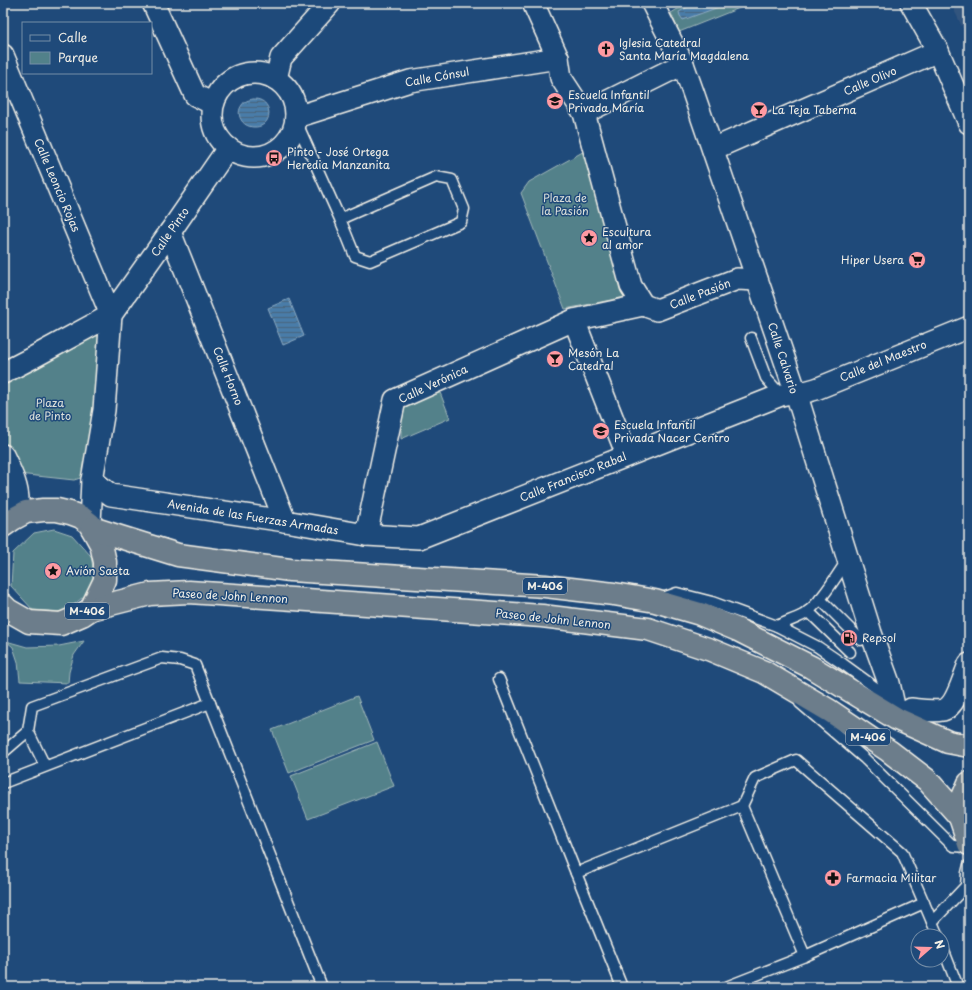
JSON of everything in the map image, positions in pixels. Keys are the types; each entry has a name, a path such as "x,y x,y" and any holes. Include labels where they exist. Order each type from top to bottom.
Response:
{"highway":[{"name":"M-406","path":"3,606 29,622 61,624 91,609 104,580 105,562 101,544 91,526 81,517 57,510 43,510 26,512 8,523"},
{"name":"M-406","path":"91,526 120,537 178,554 290,570 545,586 614,594 655,601 700,614 738,630 810,666 888,714 948,742 969,746"},
{"name":"Paseo de John Lennon","path":"91,609 150,594 189,592 542,616 648,629 711,650 764,672 830,711 889,751 927,780 960,817"},
{"name":"M-406","path":"969,783 962,797 960,817 969,844"}],"street":[{"path":"153,3 195,95 213,104"},
{"path":"276,79 281,58 330,3"},
{"path":"533,3 558,58 561,78 584,113 631,286 643,305 574,320 627,456"},
{"name":"Calle Calvario","path":"652,3 683,64 757,280 788,394 848,559 866,637 889,683 888,714"},
{"path":"911,3 938,51 969,123"},
{"name":"Calle Olivo","path":"713,149 938,51"},
{"name":"Calle Leoncio Rojas","path":"3,55 112,315"},
{"name":"Calle Cónsul","path":"296,119 410,81 558,58"},
{"path":"584,113 683,64"},
{"path":"251,73 264,74 276,79 291,95 295,106 296,119 292,134 285,144 275,152 263,156 251,157 238,154 228,148 220,140 214,129 212,117 213,104 219,92 227,82 238,76 251,73"},
{"name":"Calle Pinto","path":"112,315 228,148"},
{"name":"Calle Horno","path":"170,232 285,521"},
{"name":"Calle Pasión","path":"643,305 657,310 737,279 757,280"},
{"path":"3,373 112,315"},
{"path":"91,526 92,480 104,410 112,315"},
{"name":"Calle Verónica","path":"366,535 395,400 574,320"},
{"name":"Calle del Maestro","path":"788,394 805,392 816,388 969,327"},
{"name":"Calle Francisco Rabal","path":"419,538 788,394"},
{"path":"3,455 12,476 17,494 18,505 8,523"},
{"name":"Avenida de las Fuerzas Armadas","path":"92,480 111,495 285,521 366,535 419,538"},
{"path":"888,714 911,709 932,711 946,709 956,697 969,664"}],"lane":[{"path":"296,119 355,256 370,261 461,222 464,209 452,180 436,177 340,219"},
{"path":"751,338 766,378 788,394"},
{"path":"777,626 808,612 820,599 848,559"},
{"path":"655,601 677,593 712,602 777,626 818,647 876,688 888,714"},
{"path":"820,599 866,637 852,649 843,664"},
{"path":"808,612 850,652"},
{"path":"45,766 28,731 32,706 162,658 180,660 195,665 322,987"},
{"path":"764,672 864,758 953,846 969,847"},
{"path":"499,679 622,987"},
{"path":"3,783 210,703"},
{"path":"3,752 28,731"},
{"path":"576,873 742,806 755,778 796,760 902,852 935,928"},
{"path":"742,806 804,956"},
{"path":"932,922 966,886 969,865"},
{"path":"726,987 804,956 924,903"},
{"path":"950,966 958,987"}],"shaded area":[{"path":"695,3 730,3 683,20 679,12"},
{"path":"951,3 969,3 969,41 956,14"},
{"path":"253,99 260,100 265,103 268,108 268,118 261,126 254,127 246,125 240,116 239,112 243,104"},
{"path":"289,299 304,336 283,345 268,308"}],"green space":[{"path":"688,3 752,3 679,32 671,13"},
{"name":"Plaza de la Pasión","path":"588,149 631,296 565,309 521,193 529,182"},
{"name":"Plaza de Pinto","path":"101,333 97,410 87,476 74,480 18,474 3,440 3,381"},
{"path":"439,390 450,418 401,439 401,407"},
{"path":"54,529 72,535 91,556 94,574 89,592 65,612 33,610 11,586 13,553 34,533"},
{"path":"6,641 27,647 59,646 84,641 74,655 69,672 68,683 20,681 18,662 13,647"},
{"path":"357,696 374,740 289,773 272,730"},
{"path":"377,742 394,786 308,819 291,776"}],"place":[{"name":"Iglesia Catedral Santa María Magdalena","path":"606,49"},
{"name":"Escuela Infantil Privada María","path":"555,101"},
{"name":"La Teja Taberna","path":"759,110"},
{"name":"Pinto - José Ortega Heredia Manzanita","path":"274,158"},
{"name":"Escultura al amor","path":"589,238"},
{"name":"Hiper Usera","path":"917,260"},
{"name":"Mesón La Catedral","path":"555,359"},
{"name":"Escuela Infantil Privada Nacer Centro","path":"601,431"},
{"name":"Avión Saeta","path":"53,571"},
{"name":"Repsol","path":"849,638"},
{"name":"Farmacia Militar","path":"833,878"}]}
